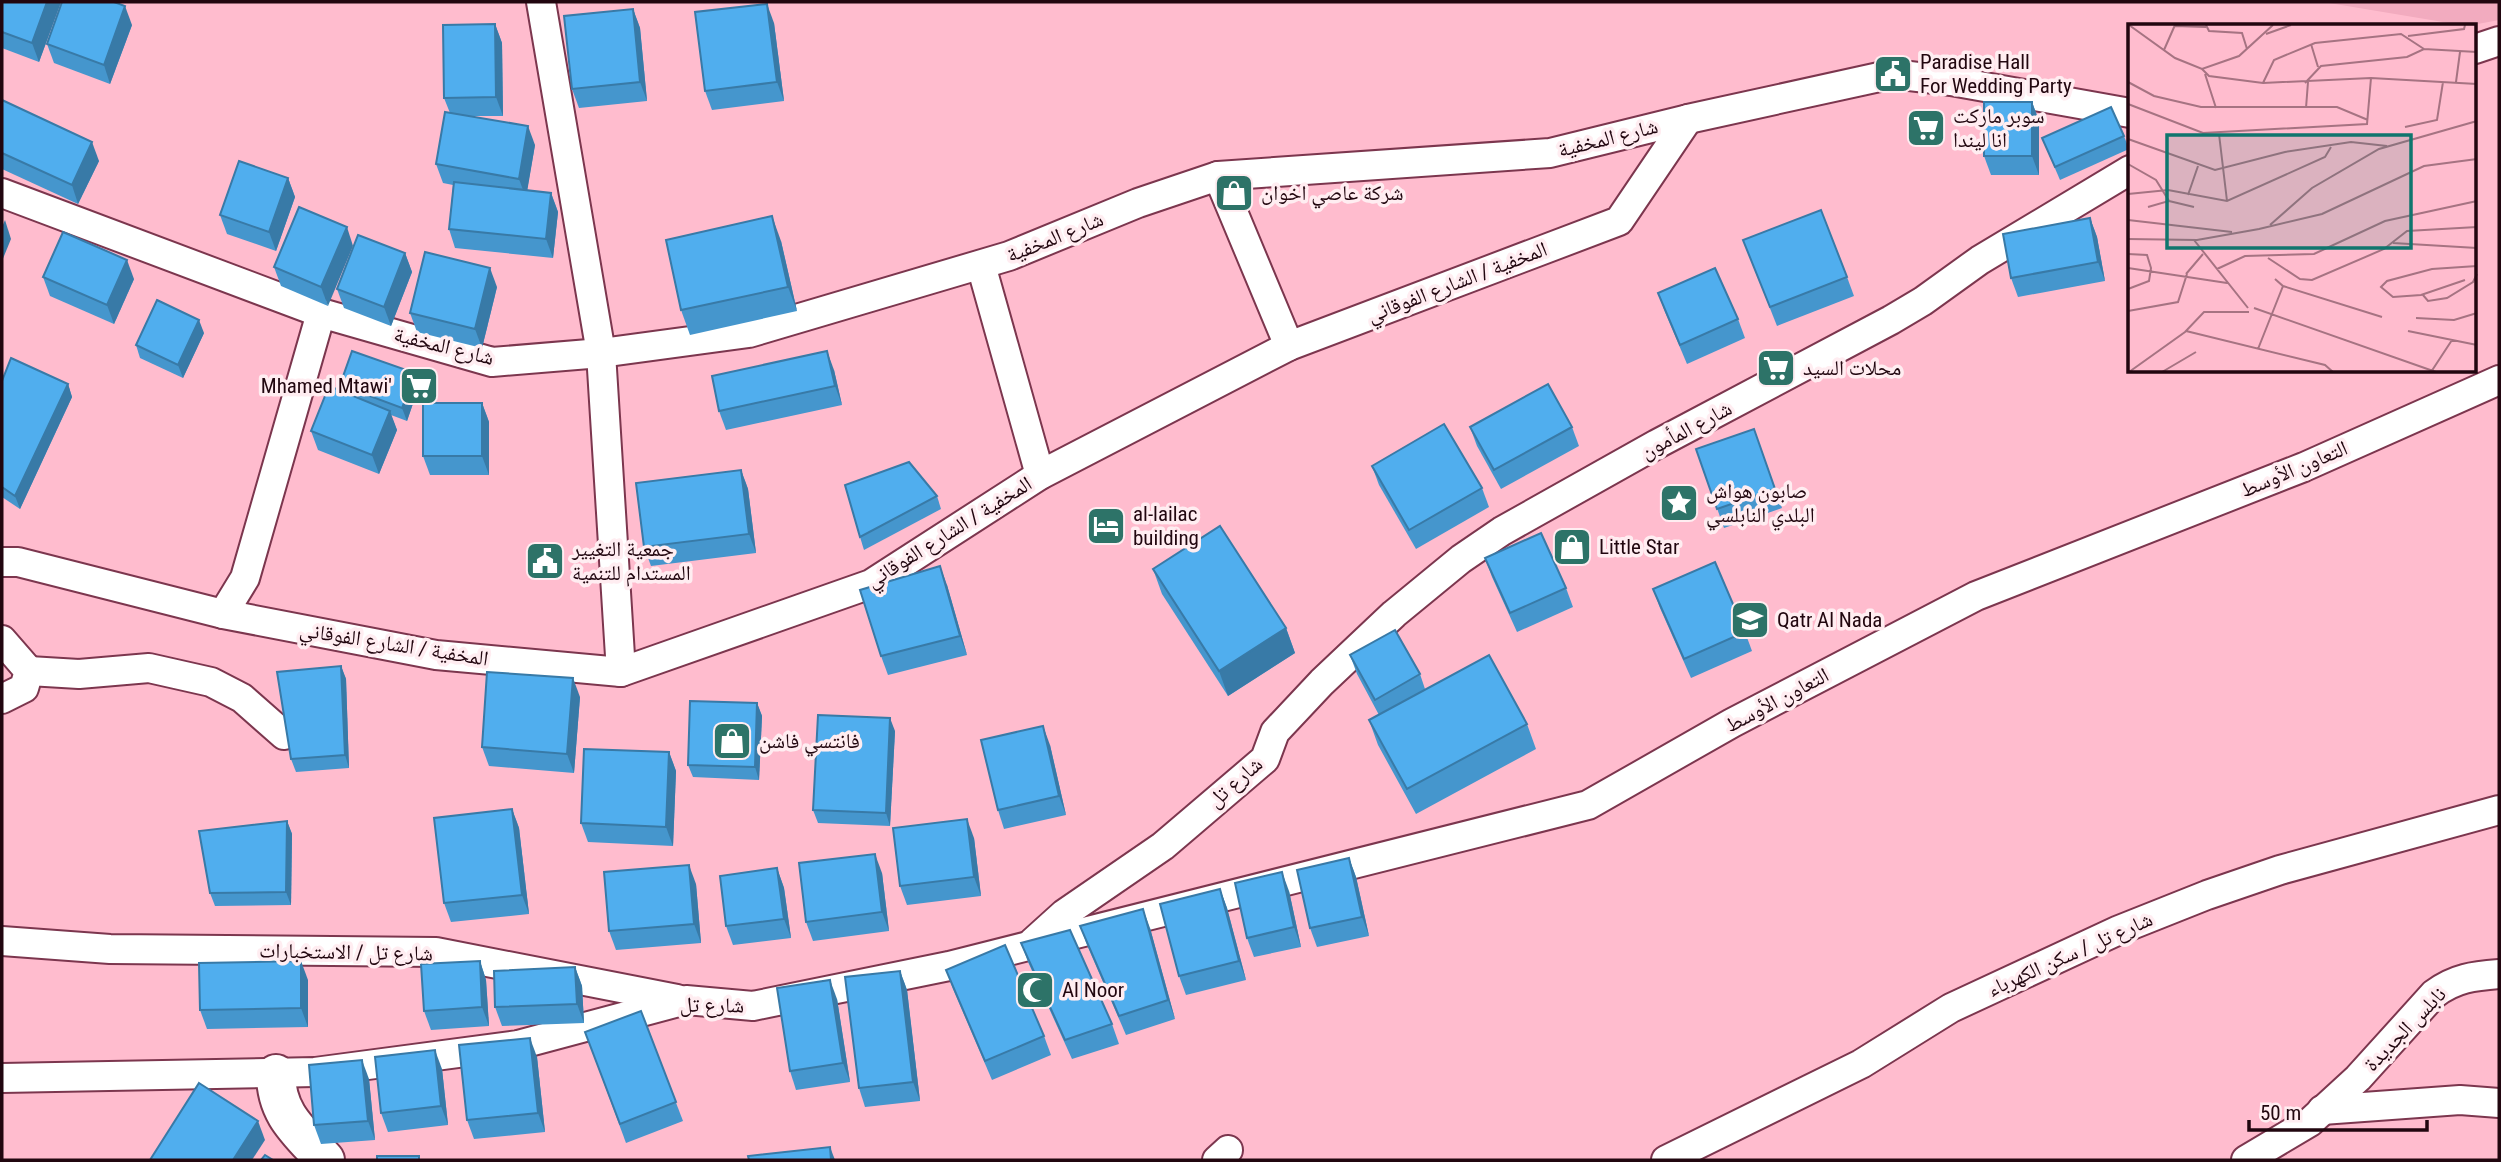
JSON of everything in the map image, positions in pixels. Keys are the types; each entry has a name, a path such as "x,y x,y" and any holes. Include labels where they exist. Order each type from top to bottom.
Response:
{"street":[{"path":"541,2 601,353 621,672"},
{"path":"2476,49 2499,41"},
{"name":"شارع المخفية","path":"2,192 321,313 492,362 601,353 749,333 1009,256 1138,203 1217,176 1550,153 1688,118 1893,74 1951,81 2128,113"},
{"name":"المخفية / الشارع الفوقاني","path":"2,562 18,562 223,614 436,656 621,672 871,584 1040,475 1289,346 1619,221 1688,118"},
{"name":"شارع المأمون","path":"1275,732 1338,666 1386,621 1427,585 1488,540 1657,444 1891,320 1923,301 1980,260 2128,171"},
{"path":"1217,176 1289,346"},
{"path":"981,265 1040,475"},
{"path":"223,614 245,578 321,313"},
{"name":"التعاون الأوسط","path":"1031,944 1588,805 1732,723 1976,596 2304,467 2499,380"},
{"path":"2,640 29,671 79,674 149,668 211,682 242,698 285,735"},
{"path":"2,699 24,688 29,671"},
{"name":"شارع تل","path":"2,1078 315,1072 518,1045 686,1000 753,1006 949,965 1031,944 1064,914 1163,846 1265,759 1275,732"},
{"name":"شارع تل / سكن الكهرباء","path":"1666,1160 1861,1064 1951,1008 2119,930 2280,870 2499,810"},
{"name":"شارع تل / الاستخبارات","path":"2,941 110,949 436,953 686,1000"},
{"name":"نابلس الجديدة","path":"2246,1160 2310,1122 2358,1078 2434,994 2460,979 2499,974"},
{"path":"276,1074 276,1089 283,1112 326,1160"},
{"name":"نابلس الجديدة","path":"2322,1110 2460,1100 2499,1102"}],"shaded area":[{"path":"2323,2 2499,2 2499,20 2476,24 2455,24"}],"building":[{"path":"2,2 47,2 32,43 2,32"},
{"path":"62,2 114,2 125,6 104,65 47,44"},
{"path":"767,4 777,82 705,91 695,12"},
{"path":"633,9 640,82 572,89 564,16"},
{"path":"495,24 496,97 444,98 443,25"},
{"path":"2,100 92,142 72,185 2,153"},
{"path":"1984,102 2032,102 2032,156 1984,156"},
{"path":"2111,107 2124,136 2055,167 2042,138"},
{"path":"445,112 528,126 519,179 436,164"},
{"path":"239,161 288,178 269,232 220,215"},
{"path":"454,182 551,193 546,239 449,229"},
{"path":"299,207 347,227 321,287 274,267"},
{"path":"1821,210 1847,277 1770,307 1743,240"},
{"path":"772,216 788,287 681,310 666,240"},
{"path":"2090,218 2098,262 2011,278 2003,234"},
{"path":"63,232 127,260 107,305 43,277"},
{"path":"358,235 405,253 384,307 337,289"},
{"path":"425,252 490,268 475,329 410,313"},
{"path":"1715,268 1738,319 1680,345 1658,293"},
{"path":"157,300 199,320 178,365 136,345"},
{"path":"352,351 415,373 402,408 340,385"},
{"path":"827,351 835,386 719,411 712,376"},
{"path":"11,358 68,384 15,496 2,487 2,381"},
{"path":"1548,384 1572,427 1494,470 1470,427"},
{"path":"329,386 390,411 372,455 311,431"},
{"path":"423,403 482,403 482,456 423,456"},
{"path":"1444,424 1482,488 1409,530 1372,466"},
{"path":"1754,429 1775,489 1717,509 1696,449"},
{"path":"909,462 937,496 860,537 845,485"},
{"path":"741,470 749,534 644,547 636,483"},
{"path":"1220,526 1286,628 1219,671 1153,569"},
{"path":"1541,533 1566,588 1510,613 1485,558"},
{"path":"1715,562 1745,632 1684,659 1653,589"},
{"path":"940,566 960,636 881,656 860,590"},
{"path":"1395,630 1420,674 1375,700 1350,655"},
{"path":"1489,655 1527,724 1407,789 1369,720"},
{"path":"341,666 345,755 291,759 277,672"},
{"path":"487,672 573,678 567,754 482,747"},
{"path":"690,701 757,703 755,767 688,765"},
{"path":"818,715 890,718 886,813 813,810"},
{"path":"1043,726 1059,796 998,810 981,740"},
{"path":"584,749 669,752 666,827 581,823"},
{"path":"512,809 522,895 444,903 434,818"},
{"path":"967,819 974,877 900,886 893,828"},
{"path":"287,821 286,892 210,893 199,831"},
{"path":"875,854 882,912 806,922 799,863"},
{"path":"1349,858 1362,917 1310,928 1297,870"},
{"path":"689,865 694,924 609,931 604,872"},
{"path":"777,868 784,919 726,926 720,876"},
{"path":"1282,872 1294,927 1247,938 1235,883"},
{"path":"1220,889 1239,961 1179,976 1160,904"},
{"path":"1143,909 1168,1000 1119,1016 1080,926"},
{"path":"1070,930 1112,1024 1065,1040 1021,943"},
{"path":"1005,945 1044,1036 985,1061 946,970"},
{"path":"301,961 301,1008 200,1010 199,963"},
{"path":"480,961 482,1007 424,1011 421,964"},
{"path":"575,967 577,1004 495,1007 494,971"},
{"path":"900,971 913,1082 859,1088 845,977"},
{"path":"830,980 843,1063 790,1071 777,988"},
{"path":"641,1011 676,1102 620,1124 585,1032"},
{"path":"530,1038 538,1113 467,1120 459,1045"},
{"path":"435,1050 441,1106 381,1113 375,1057"},
{"path":"362,1060 368,1121 314,1125 309,1065"},
{"path":"199,1083 258,1121 233,1160 150,1160"},
{"path":"830,1147 831,1160 749,1160 748,1156"},
{"path":"377,1156 419,1156 419,1160 377,1160"}],"place":[{"name":"Paradise Hall For Wedding Party","path":"1893,74"},
{"name":"سوبر ماركت انا ليندا","path":"1926,128"},
{"name":"شركة عاصي اخوان","path":"1234,193"},
{"name":"محلات السيد","path":"1776,368"},
{"name":"Mhamed Mtawi'","path":"419,386"},
{"name":"صابون هواش البلدي النابلسي","path":"1679,503"},
{"name":"al-lailac building","path":"1106,526"},
{"name":"Little Star","path":"1572,547"},
{"name":"جمعية التغيير المستدام للتنمية","path":"545,561"},
{"name":"Qatr Al Nada","path":"1750,620"},
{"name":"فانتسي فاشن","path":"732,741"},
{"name":"Al Noor","path":"1035,990"}]}
